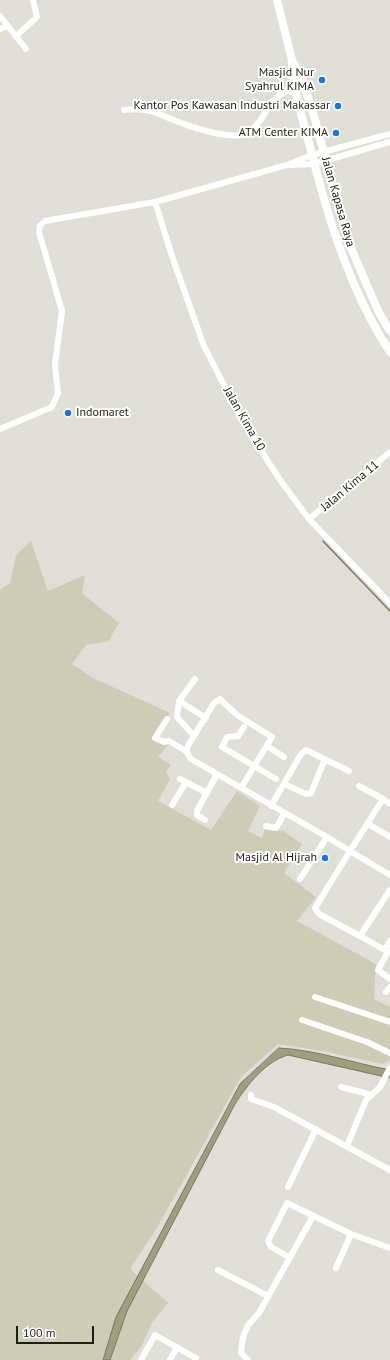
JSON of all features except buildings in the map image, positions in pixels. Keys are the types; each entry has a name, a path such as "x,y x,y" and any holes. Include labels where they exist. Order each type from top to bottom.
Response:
{"main road":[{"name":"Jalan Kapasa Raya","path":"277,0 292,60 307,93 348,241 379,313 390,331"},
{"path":"292,60 296,94 338,247 380,336 390,352"}],"street":[{"path":"16,36 37,17 33,0"},
{"path":"0,16 26,49"},
{"path":"0,29 8,26"},
{"path":"124,110 152,111 187,124 236,136 249,132 255,126 272,100 288,90 294,81"},
{"path":"288,90 296,94"},
{"path":"0,430 52,407 58,393 55,365 62,311 39,232 40,226 45,221 155,202 287,165 324,151 390,134"},
{"path":"287,165 314,164 390,142"},
{"name":"Jalan Kima 10","path":"155,202 173,259 204,346 243,422 280,480 309,519 390,603"},
{"name":"Jalan Kima 11","path":"309,519 390,452"},
{"path":"194,736 177,717 179,701 195,679"},
{"path":"186,751 214,704 218,700 222,700 237,715 271,736 272,739 241,788"},
{"path":"179,701 206,718"},
{"path":"167,719 155,738 164,742 169,742 186,751 191,759 390,875"},
{"path":"244,727 238,736 227,737 221,746 276,780"},
{"path":"267,746 284,757"},
{"path":"271,806 303,751 308,750 349,770"},
{"path":"284,784 306,794 311,793 325,759"},
{"path":"205,820 196,813 217,774"},
{"path":"172,805 183,780 207,793"},
{"path":"359,786 390,804"},
{"path":"383,799 315,910 319,914 388,952"},
{"path":"266,826 276,828 284,814"},
{"path":"368,824 390,837"},
{"path":"300,879 327,838"},
{"path":"360,936 390,890"},
{"path":"390,941 388,952 378,970 390,979"},
{"path":"315,996 390,1022"},
{"path":"302,1020 389,1051"},
{"path":"347,1146 363,1105 380,1087 389,1069"},
{"path":"340,1086 372,1095"},
{"path":"251,1095 251,1099 274,1107 316,1128 390,1170"},
{"path":"288,1187 316,1128"},
{"path":"289,1256 271,1247 268,1241 287,1203 351,1234 389,1247"},
{"path":"248,1360 241,1353 243,1337 248,1325 258,1315 289,1256 313,1216"},
{"path":"336,1268 351,1234"},
{"path":"218,1270 268,1296"},
{"path":"141,1360 155,1335 196,1358 195,1360"},
{"path":"170,1360 177,1347"}],"green space":[{"path":"31,541 48,591 85,575 82,593 119,623 109,641 86,645 72,664 93,678 170,713 155,736 170,743 158,757 171,765 166,772 170,779 158,801 211,830 237,791 260,806 248,831 262,838 265,830 283,831 302,844 284,873 316,897 297,921 376,964 374,999 390,1007 390,1060 382,1064 328,1052 278,1044 241,1077 158,1226 130,1269 168,1303 152,1323 141,1347 130,1360 0,1360 0,590 10,583 16,555"}],"shaded area":[{"path":"279,1048 307,1051 390,1070 390,1078 288,1055 280,1058 265,1068 245,1089 235,1104 127,1311 110,1360 103,1360 116,1317 240,1084"}],"waterway":[{"path":"323,541 390,611"}],"place":[{"name":"Masjid Nur Syahrul KIMA","path":"322,80"},
{"name":"Kantor Pos Kawasan Industri Makassar","path":"338,106"},
{"name":"ATM Center KIMA","path":"336,133"},
{"name":"Indomaret","path":"68,413"},
{"name":"Masjid Al Hijrah","path":"325,858"}]}
